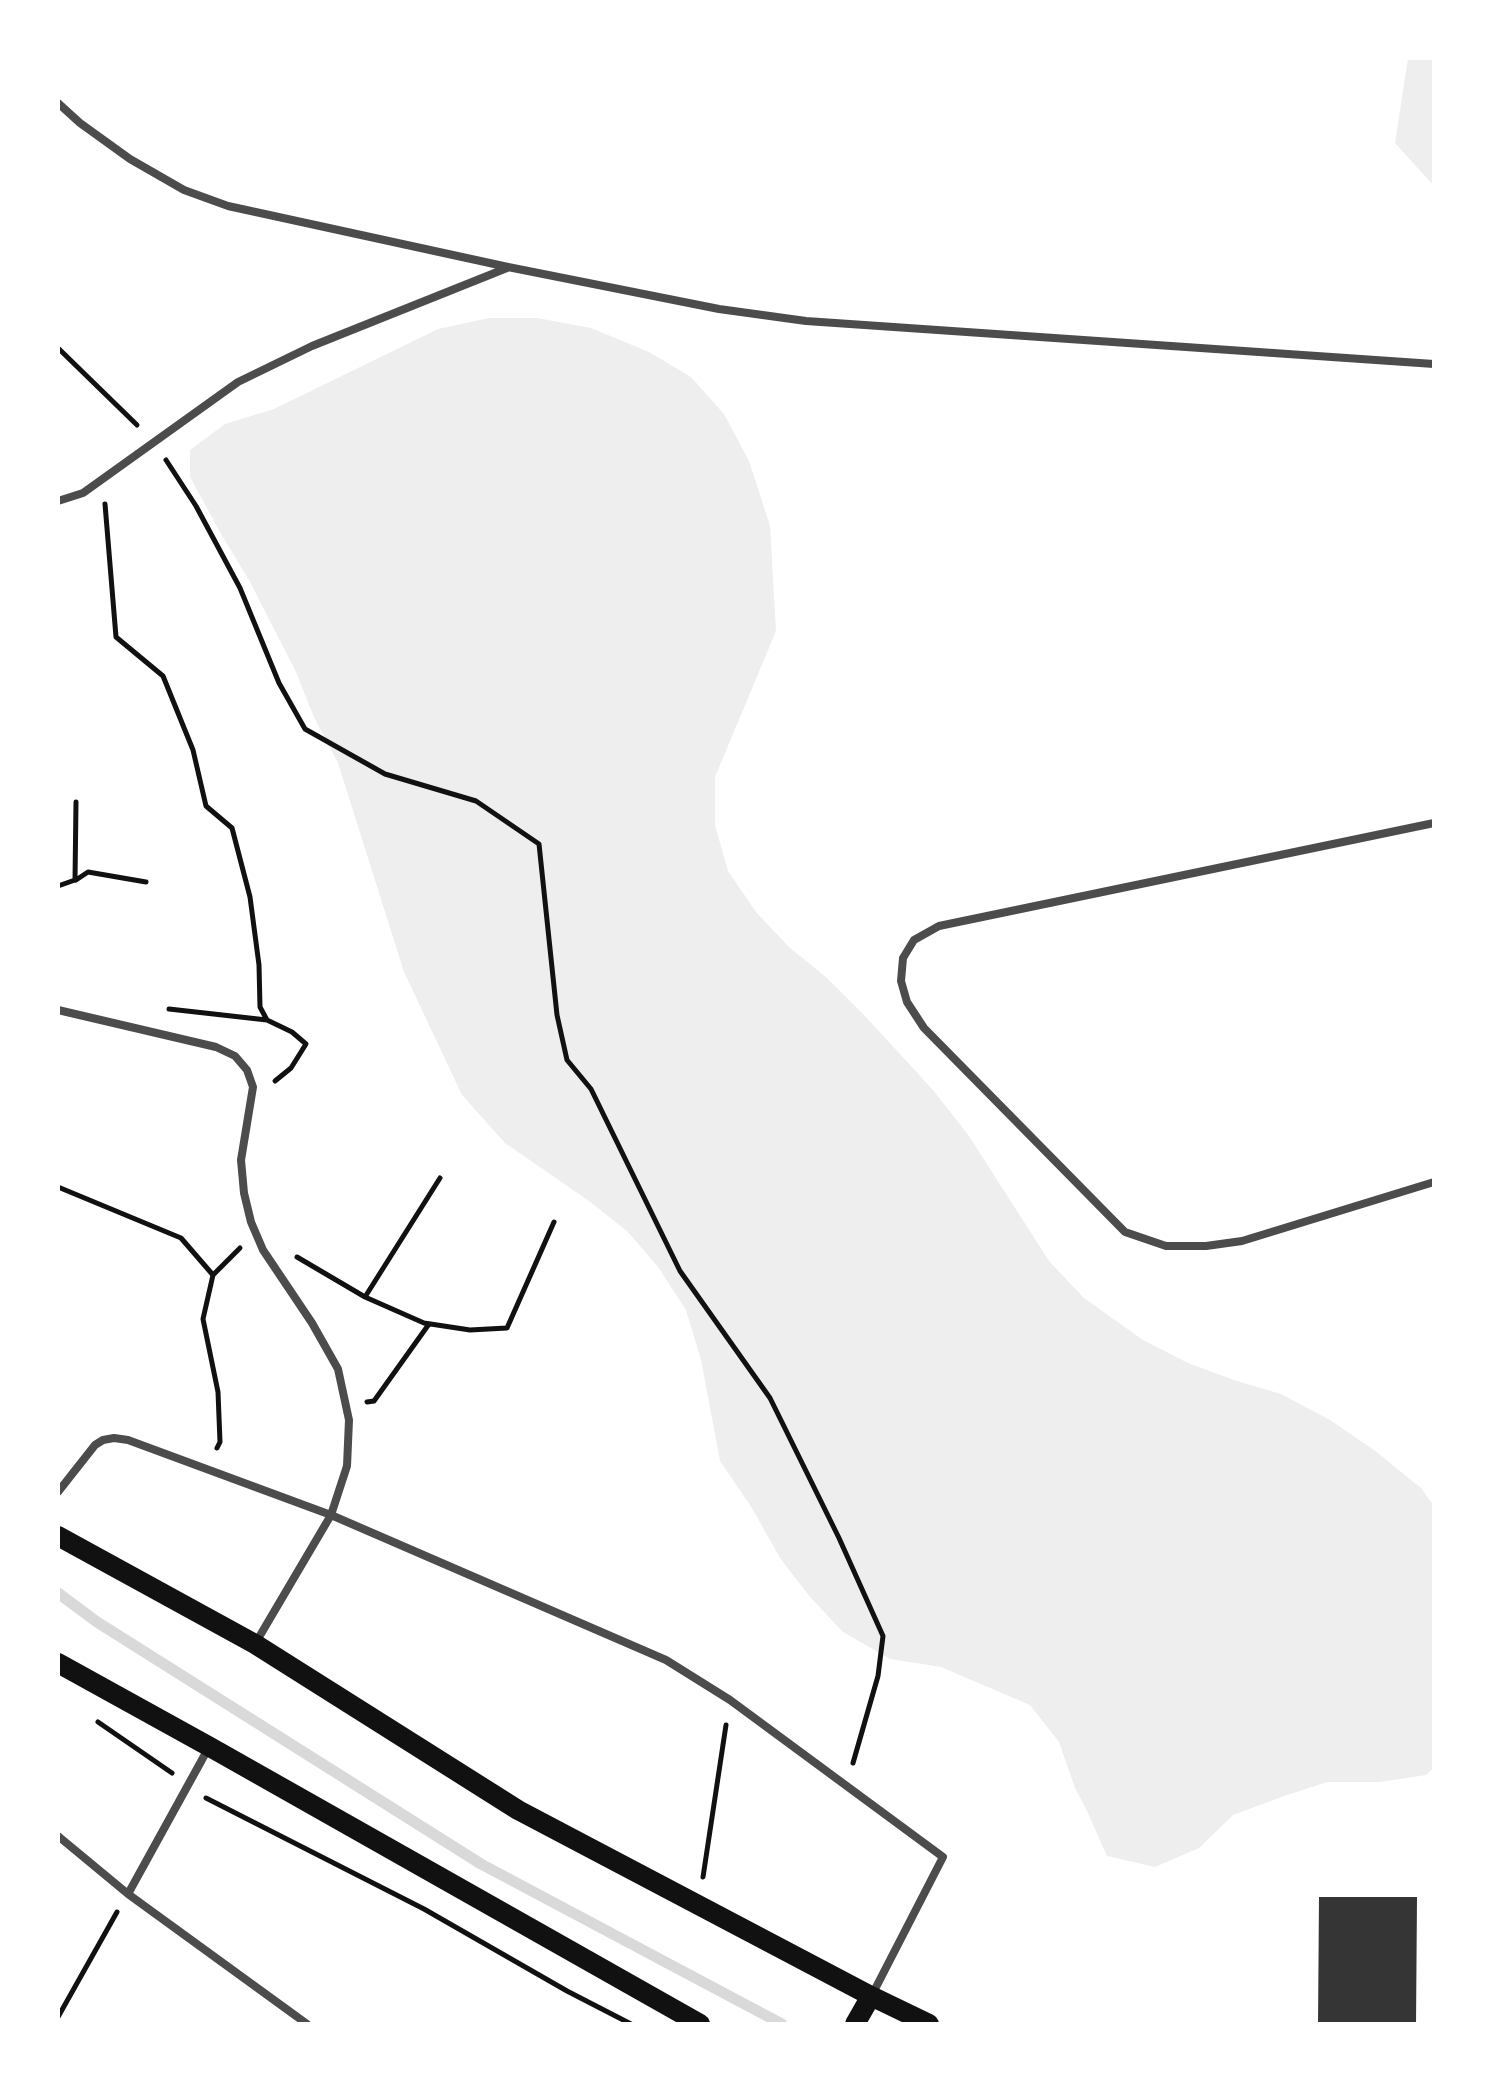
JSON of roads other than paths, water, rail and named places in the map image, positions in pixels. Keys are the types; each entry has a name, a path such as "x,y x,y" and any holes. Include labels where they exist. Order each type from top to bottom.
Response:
{"main road":[{"path":"58,1536 255,1644 518,1810 929,2024"},
{"path":"58,1663 700,2024"},
{"path":"855,2024 871,1996"}],"street":[{"path":"58,103 130,159 184,190 228,206 719,309 806,321 1434,364"},
{"path":"58,501 83,493 238,382 312,346 508,267"},
{"path":"1434,823 939,926 914,940 903,958 901,981 907,1002 924,1028 1125,1232 1166,1246 1206,1246 1242,1241 1434,1182"},
{"path":"58,1010 216,1047 235,1056 247,1070 253,1087 241,1160 244,1193 263,1250 312,1323 338,1369 349,1420 347,1466 331,1515 255,1644"},
{"path":"58,1492 95,1445 114,1438 128,1440 331,1515 666,1660 730,1700 943,1857 871,1996"},
{"path":"128,1894 210,1747"},
{"path":"58,1836 128,1894 307,2024"}],"waterway":[{"path":"58,1593 97,1622 481,1864 782,2024"}]}
